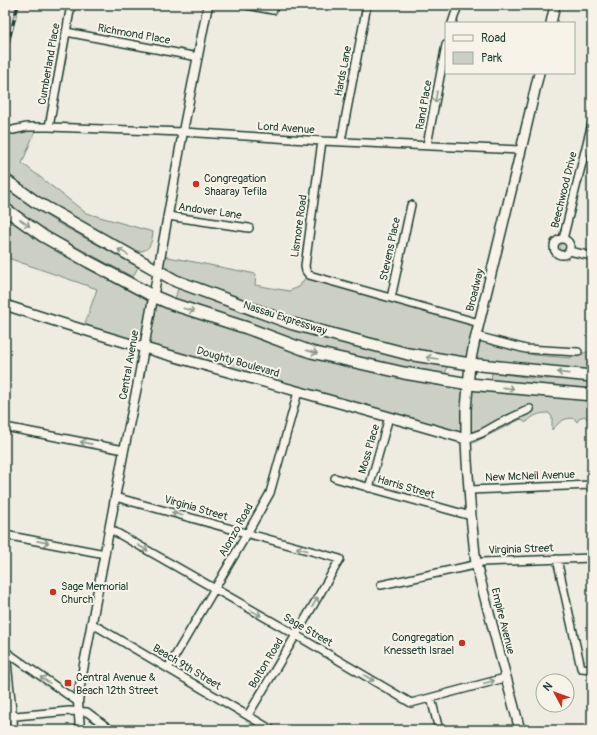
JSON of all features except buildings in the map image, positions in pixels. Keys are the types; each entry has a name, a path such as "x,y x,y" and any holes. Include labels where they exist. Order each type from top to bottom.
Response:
{"highway":[{"name":"Nassau Expressway","path":"5,180 36,202 176,281 293,324 408,354 470,364 592,376"},
{"name":"Nassau Expressway","path":"5,209 43,236 153,296 172,304 247,328 311,352 404,373 469,384 592,395"}],"main road":[{"path":"550,22 555,5"},
{"name":"Broadway","path":"471,516 466,439 466,409 470,364 539,74"},
{"name":"Doughty Boulevard","path":"5,305 72,327 144,348 466,439"},
{"name":"Empire Avenue","path":"471,516 476,564 520,730"}],"street":[{"name":"Cumberland Place","path":"49,127 72,5"},
{"name":"Central Avenue","path":"80,730 78,702 91,623 208,5"},
{"path":"246,5 273,10 274,5"},
{"name":"Hards Lane","path":"341,141 367,5"},
{"path":"452,22 458,5"},
{"name":"Richmond Place","path":"66,32 198,57"},
{"name":"Rand Place","path":"428,146 445,51"},
{"name":"Beechwood Drive","path":"563,239 592,122"},
{"name":"Lord Avenue","path":"13,130 27,126 183,132 322,141 521,150"},
{"name":"Lismore Road","path":"322,141 305,266 306,271 309,275 391,298"},
{"name":"Stevens Place","path":"391,298 410,205"},
{"name":"Andover Lane","path":"168,216 249,228"},
{"path":"561,239 566,240 569,244 569,251 565,255 557,254 554,249 554,244 561,239"},
{"path":"569,251 592,256"},
{"path":"391,298 479,323"},
{"path":"476,336 526,349 578,352"},
{"name":"Alonzo Road","path":"168,668 248,534 270,493 298,392"},
{"path":"466,439 482,433 530,409"},
{"name":"Moss Place","path":"370,488 390,417"},
{"path":"5,428 124,450"},
{"name":"Harris Street","path":"335,478 471,516"},
{"name":"New McNeil Avenue","path":"469,490 592,485"},
{"name":"Virginia Street","path":"115,497 340,560"},
{"name":"Sage Street","path":"110,529 296,635 410,703 505,678"},
{"path":"5,534 105,554"},
{"name":"Virginia Street","path":"381,585 470,566 482,562 592,558"},
{"path":"557,559 581,668 592,669"},
{"name":"Bolton Road","path":"248,715 340,560"},
{"name":"Beach 9th Street","path":"91,623 272,730"},
{"path":"7,653 78,702"},
{"path":"7,653 9,717 14,730"},
{"path":"431,698 439,730"},
{"path":"9,717 69,711 87,712 111,730"}],"green space":[{"path":"36,129 22,163 86,213 153,232 149,246 145,250 142,251 131,249 115,243 74,220 5,175 5,131"},
{"path":"5,186 56,222 138,267 133,277 35,225 5,204"},
{"path":"5,211 142,296 149,305 143,347 83,329 97,289 5,257"},
{"path":"561,240 566,242 568,247 566,252 561,254 556,252 554,247 556,242"},
{"path":"163,256 256,274 255,285 289,291 299,287 305,278 309,277 476,324 466,359 408,353 297,323 164,272 161,264"},
{"path":"180,282 216,298 448,362 445,376 360,362 280,338 175,299"},
{"path":"155,302 310,353 457,384 465,390 464,436 145,347"},
{"path":"478,338 534,355 571,358 592,350 592,375 472,363"},
{"path":"492,372 531,378 546,379 576,377 592,379 592,393 491,384"},
{"path":"474,389 592,398 592,422 584,416 577,422 575,419 568,418 559,423 552,430 552,417 549,413 543,413 534,416 527,422 524,422 521,419 467,446 470,394"}],"railway":[{"path":"5,54 18,5"}],"place":[{"name":"Congregation Shaaray Tefila","path":"196,184"},
{"name":"Sage Memorial Church","path":"53,592"},
{"name":"Congregation Knesseth Israel","path":"462,643"},
{"name":"Central Avenue & Beach 12th Street","path":"68,683"}]}
